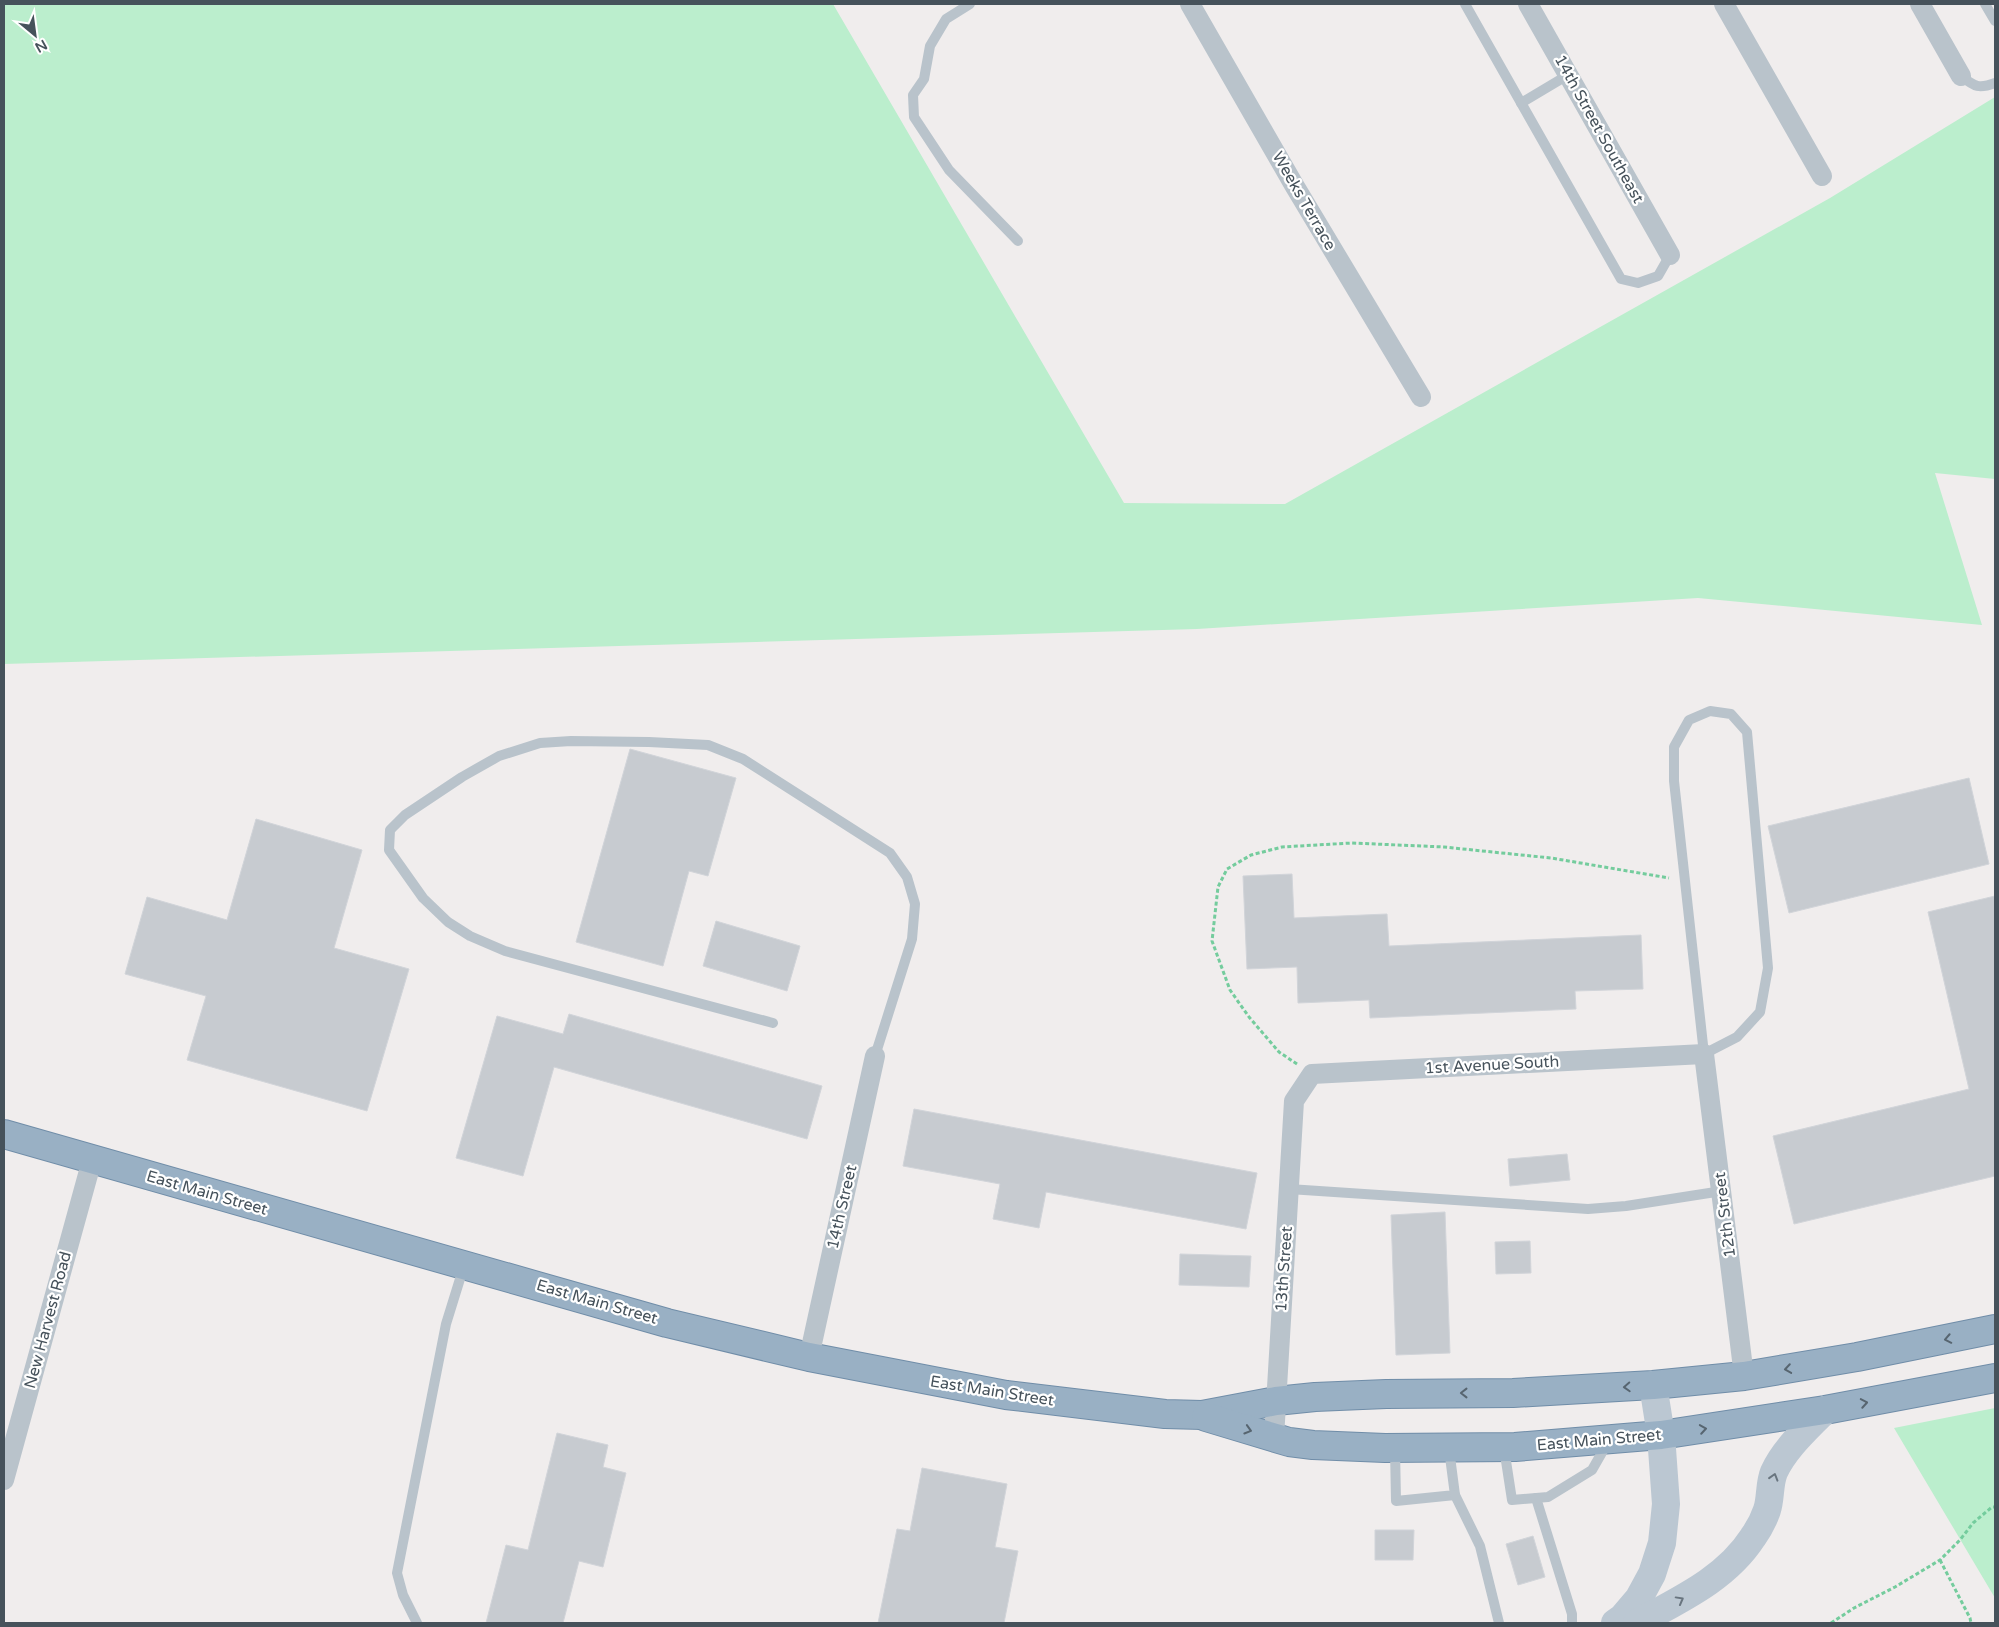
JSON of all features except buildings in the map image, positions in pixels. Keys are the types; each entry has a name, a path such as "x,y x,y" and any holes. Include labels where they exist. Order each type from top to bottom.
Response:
{"highway":[{"name":"East Main Street","path":"4,1134 667,1323 809,1357 1006,1395 1165,1414 1202,1416 1288,1442 1312,1445 1395,1448 1504,1447 1661,1435 1825,1410 1995,1378"},
{"name":"East Main Street","path":"1202,1416 1276,1401 1386,1394 1513,1393 1654,1385 1744,1376 1857,1357 1995,1329"}],"main road":[{"path":"1615,1623 1622,1618 1638,1598 1652,1574 1662,1543 1666,1504 1661,1435 1654,1385"},
{"path":"1637,1623 1695,1591 1724,1572 1740,1556 1754,1537 1767,1510 1773,1474 1783,1456 1825,1410"}],"street":[{"name":"Weeks Terrace","path":"1190,4 1294,185 1421,397"},
{"name":"14th Street Southeast","path":"1528,4 1670,255"},
{"path":"1724,4 1822,176"},
{"path":"1920,4 1961,76"},
{"name":"1st Avenue South","path":"1312,1074 1704,1054"},
{"name":"12th Street","path":"1704,1054 1744,1376"},
{"name":"14th Street","path":"809,1357 875,1056"},
{"name":"13th Street","path":"1274,1438 1294,1101 1312,1074"},
{"name":"New Harvest Road","path":"4,1480 92,1160"}],"lane":[{"path":"970,4 946,19 930,46 924,79 913,95 914,117 949,170 1018,241"},
{"path":"1465,4 1621,279 1638,283 1658,276 1670,255"},
{"path":"1985,4 1995,21"},
{"path":"1521,103 1568,75"},
{"path":"1961,76 1972,85 1983,87 1995,83"},
{"path":"1710,711 1731,714 1747,732 1768,968 1760,1012 1737,1037 1704,1054 1674,781 1674,747 1689,720 1710,711"},
{"path":"773,1023 505,951 470,936 448,922 418,890 389,850 390,830 405,815 462,777 499,756 540,743 571,741 708,745 743,759 890,853 907,877 915,904 912,939 875,1056"},
{"path":"1289,1189 1588,1209 1626,1206 1722,1191"},
{"path":"417,1623 403,1595 397,1573 446,1324 465,1265"},
{"path":"1504,1447 1512,1500 1548,1497 1592,1470 1610,1439"},
{"path":"1395,1448 1396,1501 1455,1495"},
{"path":"1449,1448 1455,1495 1480,1546 1499,1623"},
{"path":"1536,1498 1572,1614 1572,1623"}],"path":[{"path":"1312,1074 1279,1052 1249,1018 1230,990 1212,942 1218,887 1228,870 1251,855 1282,847 1342,844 1444,847 1551,858 1685,881"},
{"path":"1831,1623 1940,1560 1960,1540 1973,1523 1992,1507 1995,1507"},
{"path":"1940,1560 1971,1623"}],"green space":[{"path":"4,4 833,4 1124,503 1285,504 1830,198 1995,97 1995,479 1935,473 1982,625 1698,598 1197,629 4,664"},
{"path":"1995,1408 1995,1598 1894,1428"}]}
